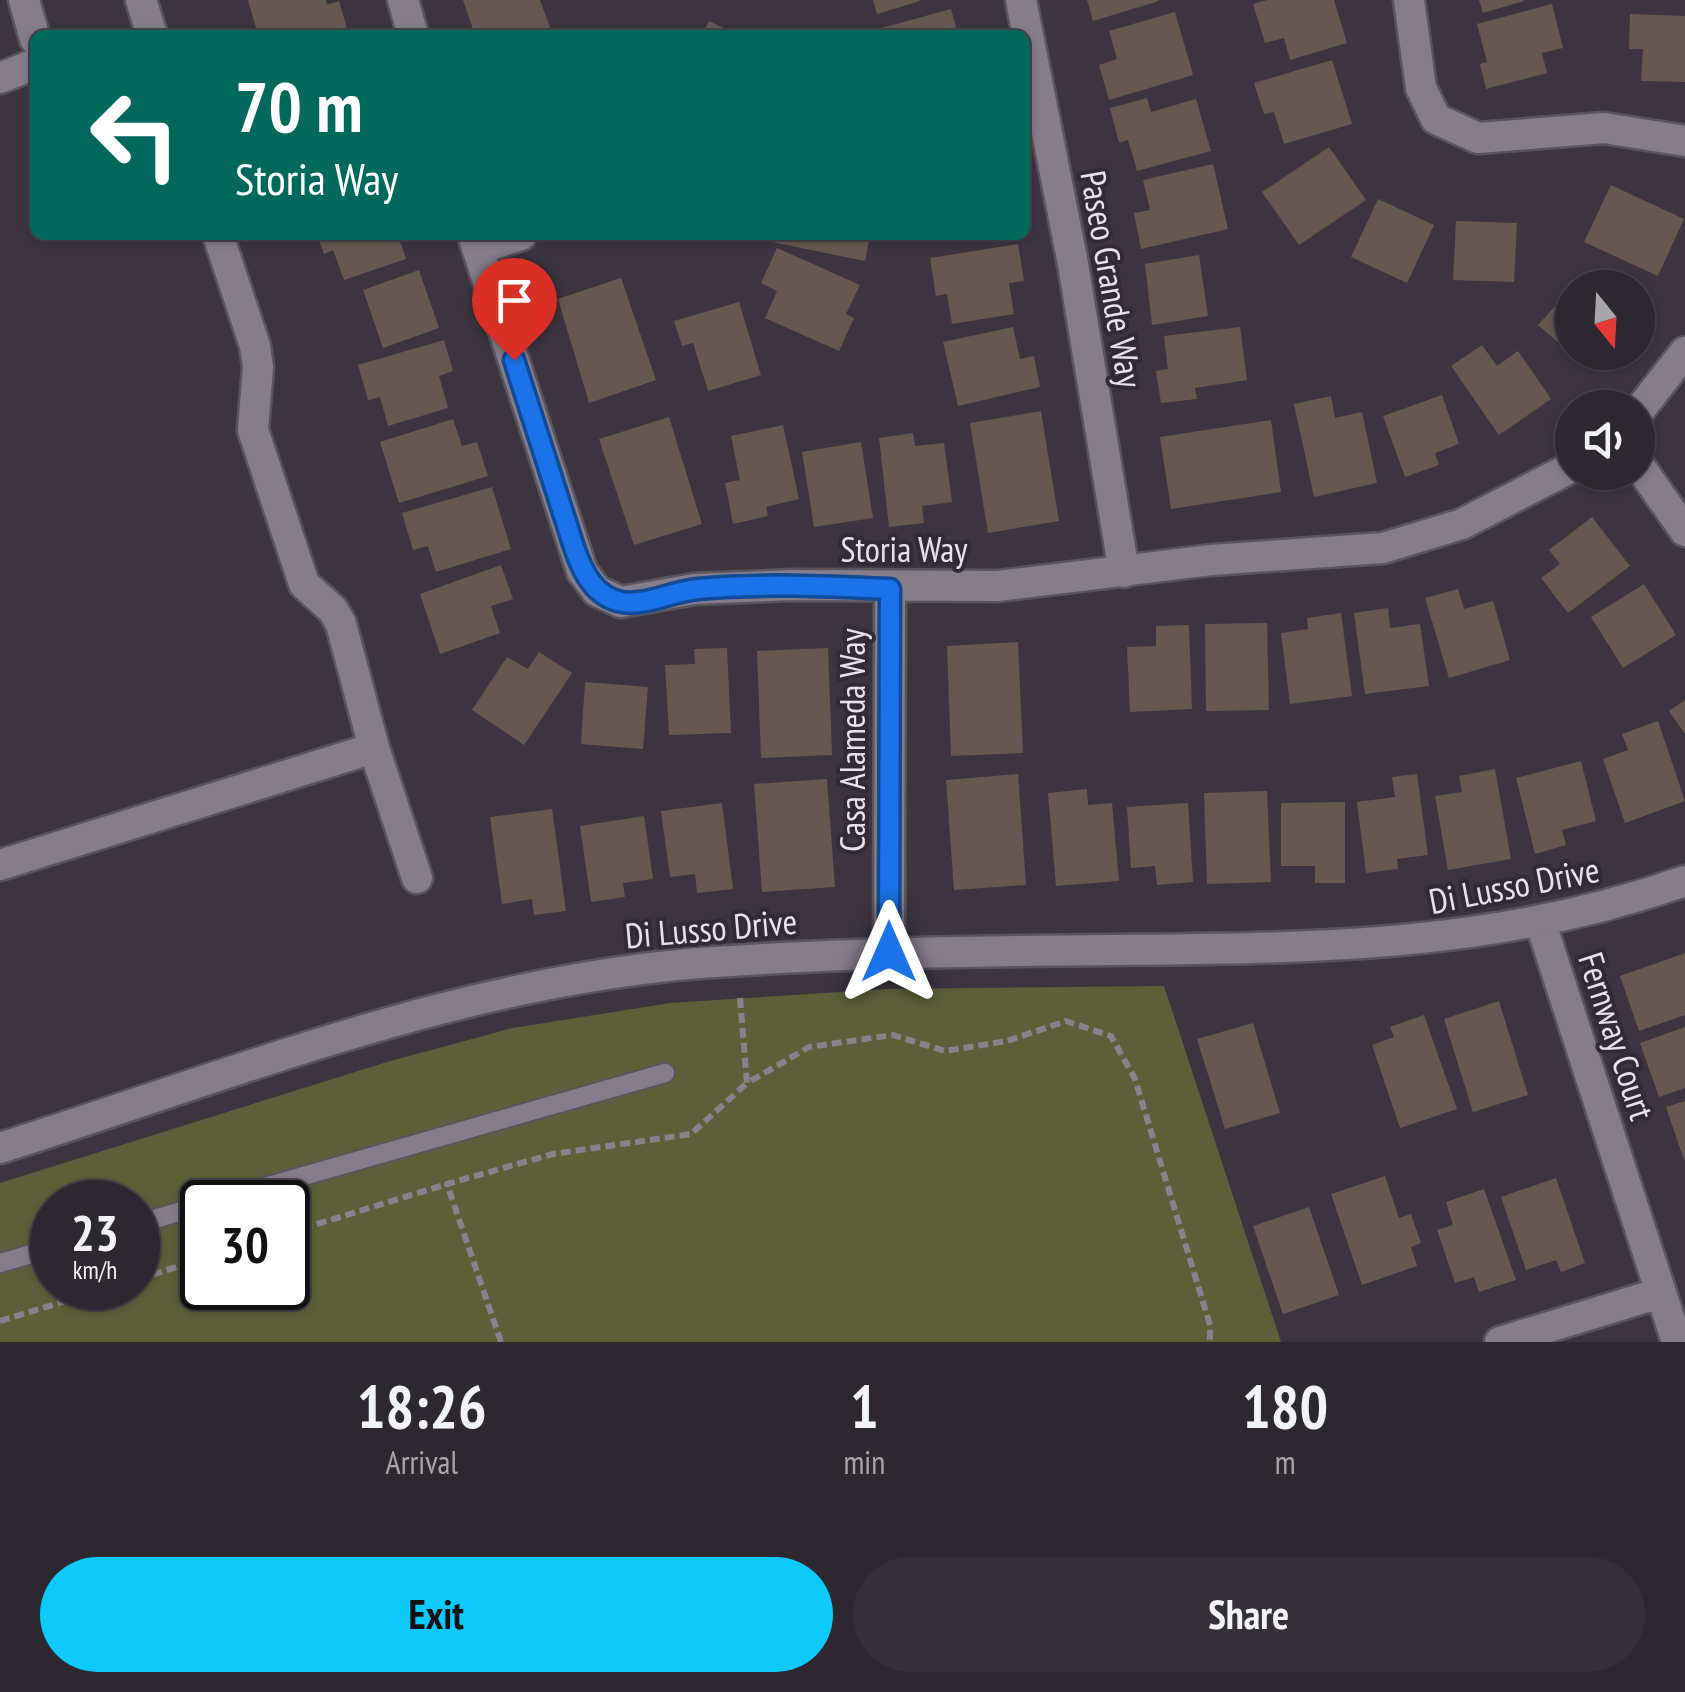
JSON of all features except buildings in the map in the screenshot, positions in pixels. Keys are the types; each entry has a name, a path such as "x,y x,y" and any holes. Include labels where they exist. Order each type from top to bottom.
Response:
{"street":[{"path":"24,0 32,30"},
{"path":"142,0 146,30"},
{"path":"402,0 411,30"},
{"name":"Paseo Grande Way","path":"1022,0 1028,30"},
{"path":"1409,0 1421,88 1436,119 1478,138 1604,128 1685,142"},
{"name":"Paseo Grande Way","path":"1030,41 1073,264 1124,572"},
{"path":"0,78 30,66"},
{"path":"220,240 255,346 258,367 253,430 304,584 333,610 341,624 374,748 418,878"},
{"name":"Storia Way","path":"476,242 582,571 597,591 621,602 714,588 792,584 890,589 998,586 1210,560 1382,548 1462,524 1555,476"},
{"path":"1655,390 1685,352"},
{"path":"1655,488 1685,531"},
{"name":"Casa Alameda Way","path":"889,952 890,589"},
{"path":"0,864 374,748"},
{"name":"Di Lusso Drive","path":"0,1148 436,1010 546,984 697,964 889,952 1356,946 1541,924 1617,905 1685,881"},
{"name":"Fernway Court","path":"1541,924 1677,1342"},
{"path":"1500,1342 1660,1293"}],"lane":[{"path":"290,1180 665,1074"},
{"path":"0,1263 30,1254"}],"path":[{"path":"740,998 747,1083"},
{"path":"310,1225 554,1154 691,1134 747,1083 809,1047 892,1036 944,1052 1007,1041 1066,1021 1110,1036 1135,1078 1210,1325 1210,1342"},
{"path":"447,1184 502,1342"},
{"path":"0,1321 36,1310"}],"green space":[{"path":"1164,986 1281,1342 0,1342 0,1183 387,1062 513,1028 670,1003 887,989"}],"route":[{"path":"514,360 582,571 597,591 621,602 694,589 792,584 890,589 889,952"}]}
